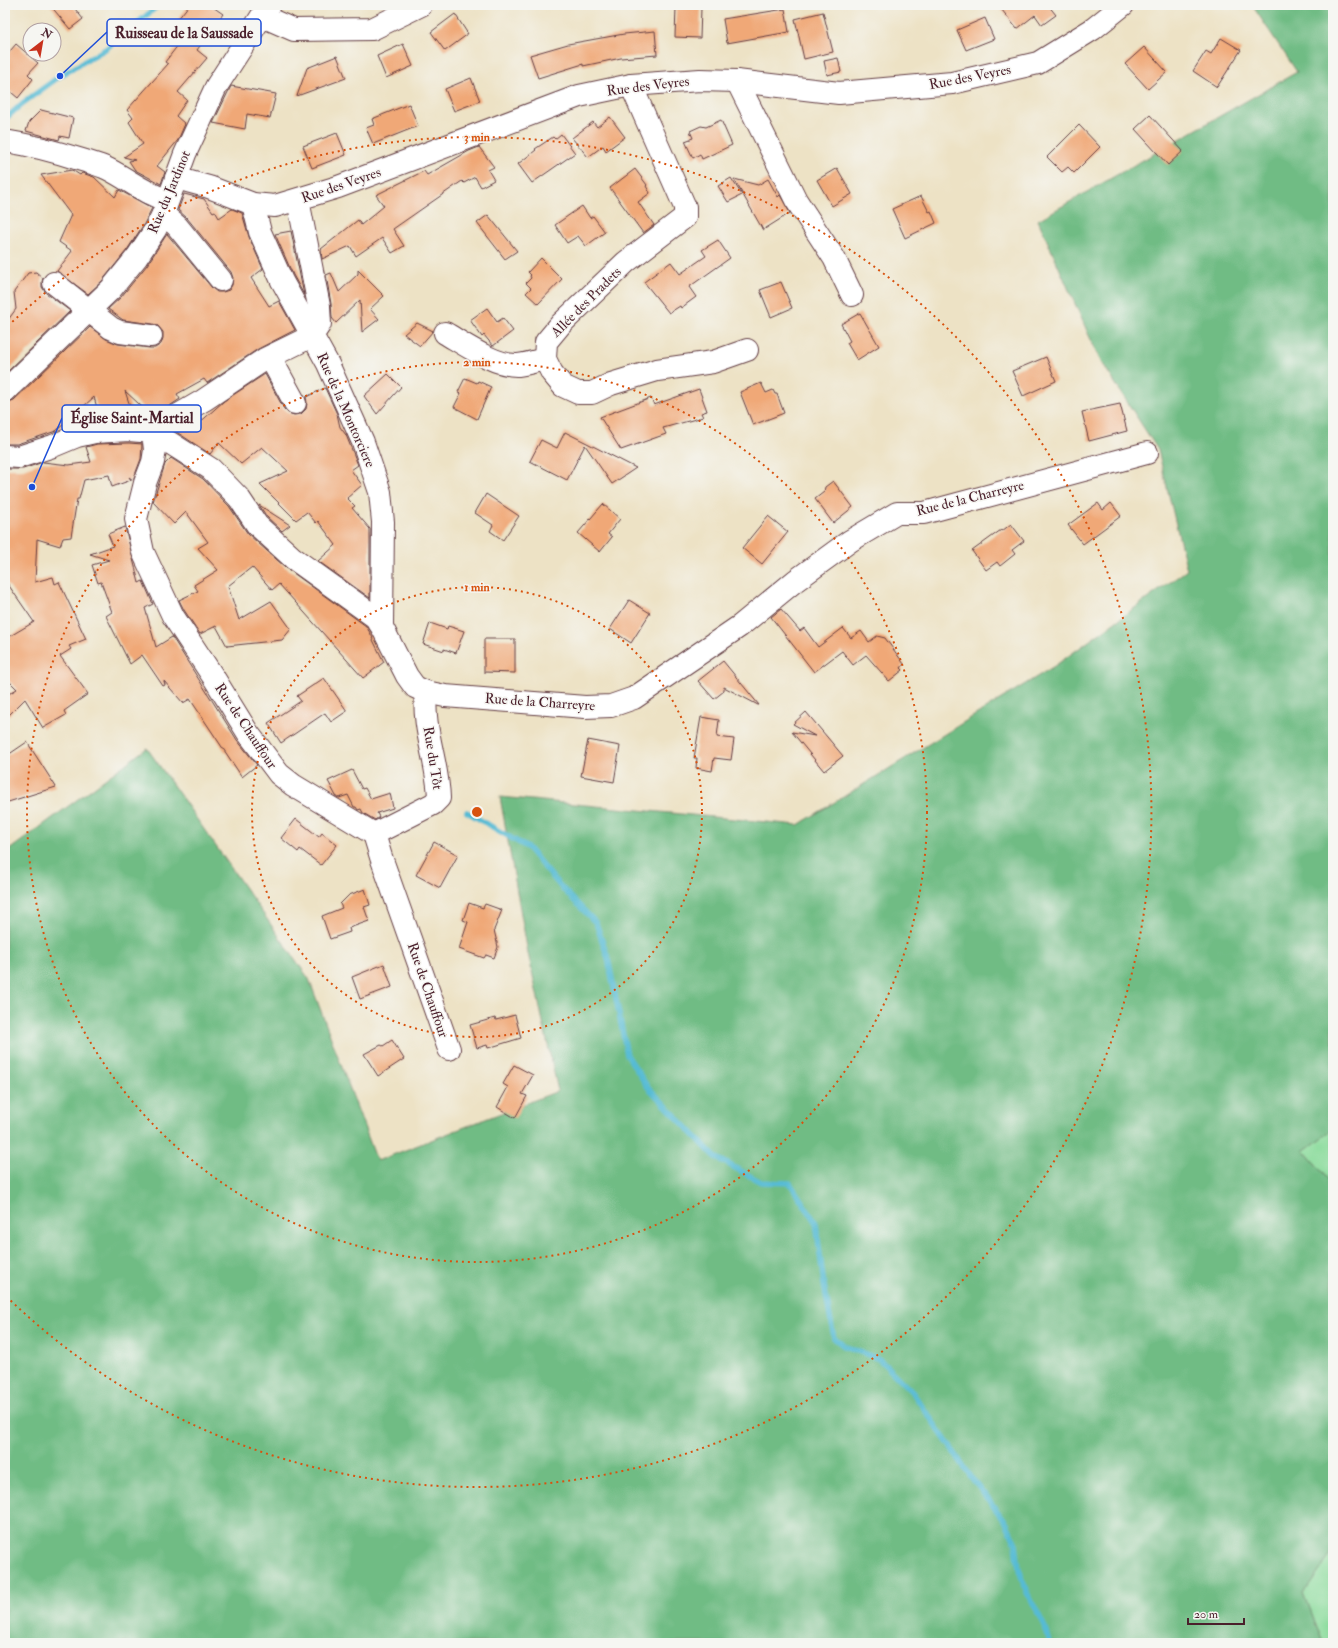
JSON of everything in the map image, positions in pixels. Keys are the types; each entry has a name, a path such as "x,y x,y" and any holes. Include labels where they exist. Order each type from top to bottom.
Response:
{"street":[{"path":"265,10 294,30 372,29 421,5"},
{"name":"Rue des Veyres","path":"176,178 254,204 275,206 338,187 579,96 631,85 700,80 737,81 839,93 952,83 1038,63 1093,29 1123,5"},
{"name":"Rue du Jardinot","path":"5,391 111,289 137,257 155,230 185,154 216,87 265,10"},
{"path":"737,81 796,200 834,258 852,295"},
{"name":"Allée des Pradets","path":"546,359 546,342 560,324 626,262 685,216 685,207 631,85"},
{"path":"5,141 52,151 107,168 145,192 165,207 177,226 221,280"},
{"name":"Rue de la Montorciere","path":"298,200 319,306 320,324 312,336"},
{"name":"Rue de la Montorciere","path":"254,204 260,232 282,281 328,364 360,435 380,492 383,522 382,627"},
{"path":"54,283 110,328 120,332 151,336"},
{"path":"445,333 467,346 504,364 519,365 546,359 552,373 563,386 578,393 592,392 611,384 657,370 713,362 747,350"},
{"path":"153,432 270,357 312,336"},
{"path":"270,357 295,403"},
{"name":"Rue de la Charreyre","path":"5,456 19,457 53,446 77,436 96,432 129,430 153,432 211,469 239,498 257,525 293,558 375,617 382,627 407,676 415,686 426,692 445,696 585,707 611,706 634,698 740,626 850,541 898,513 924,512 1147,453"},
{"name":"Rue de Chauffour","path":"153,432 155,450 153,462 145,483 136,519 143,552 173,616 214,678 248,734 279,774 293,785 374,834 449,1049"},
{"name":"Rue du Tôt","path":"374,834 433,804 439,798 438,784 424,708 426,692"}],"green space":[{"path":"1252,5 1333,5 1333,1129 1304,1151 1333,1184 1333,1552 1304,1593 1323,1643 5,1643 5,853 147,748 309,979 377,1161 558,1091 528,953 500,797 798,825 1056,665 1187,570 1158,450 1099,358 1038,220 1297,72"},
{"path":"1333,1129 1333,1184 1304,1151"},
{"path":"1333,1552 1333,1643 1323,1643 1304,1593"}],"building":[{"path":"50,5 72,5 83,19 70,29"},
{"path":"189,5 210,5 223,14 197,50 207,58 178,92 187,100 176,116 185,124 178,140 157,166 165,172 161,184 135,170 129,161 135,160 124,157 143,144 129,122 133,118 127,110 168,64 165,62 192,27 178,19"},
{"path":"998,5 1048,5 1056,15 1042,25 1035,15 1017,29"},
{"path":"676,7 701,8 700,38 675,37"},
{"path":"785,9 789,32 727,43 723,19"},
{"path":"823,12 833,52 804,59 795,19"},
{"path":"455,14 468,34 445,51 431,32"},
{"path":"985,18 994,39 966,50 957,30"},
{"path":"655,31 657,55 621,58 583,66 583,64 538,78 530,55 568,44 624,34"},
{"path":"1221,38 1241,50 1217,87 1193,71 1206,51 1211,54"},
{"path":"16,44 22,49 22,62 38,63 28,74 33,79 18,98 5,87 5,57"},
{"path":"403,44 413,66 386,78 377,56"},
{"path":"1144,47 1167,72 1148,89 1125,64"},
{"path":"337,56 346,78 297,96 307,68"},
{"path":"838,58 841,72 827,75 824,61"},
{"path":"471,78 480,101 454,111 445,89"},
{"path":"231,86 276,94 270,118 247,114 245,129 213,123"},
{"path":"409,104 418,126 373,144 366,128 374,125 372,119"},
{"path":"41,110 73,118 69,138 60,136 59,140 26,131 29,122"},
{"path":"1150,115 1183,151 1168,165 1135,129"},
{"path":"610,117 625,137 606,151 603,146 588,157 572,138 593,122 597,127"},
{"path":"721,120 732,145 702,159 700,154 693,158 685,141 693,138 690,131 701,126 706,127"},
{"path":"1079,125 1100,147 1074,173 1068,167 1062,172 1047,157"},
{"path":"337,133 346,155 312,168 303,146"},
{"path":"561,134 575,153 532,183 518,164 536,150 535,149 553,137 555,139"},
{"path":"479,147 494,167 488,170 494,180 481,187 475,177 464,183 462,181 393,229 404,246 392,253 382,238 356,256 350,246 322,259 321,249 358,220 361,225 384,206 376,195 424,171 427,175 469,151"},
{"path":"837,168 852,194 832,206 817,180"},
{"path":"635,169 647,185 646,186 650,193 638,202 654,225 643,233 610,188"},
{"path":"72,170 80,175 82,173 94,177 115,197 119,190 152,208 144,224 127,250 102,281 88,294 57,271 72,251 59,242 71,215 41,175"},
{"path":"731,178 742,195 728,202 718,186"},
{"path":"734,179 758,185 768,179 778,197 780,195 790,213 763,230"},
{"path":"184,194 204,199 219,218 232,209 242,213 249,237 263,269 251,278 269,306 279,301 295,330 258,349 207,383 204,379 177,394 180,399 153,417 125,391 134,418 100,419 94,397 56,431 17,444 5,444 5,403 14,400 90,327 106,339 118,344 155,348 161,344 163,332 158,326 123,320 108,309 121,297 147,265 167,234 212,288 217,292 229,290 232,285 233,278 231,272 187,218 178,210"},
{"path":"921,196 929,212 931,211 936,223 905,238 892,209"},
{"path":"582,206 590,218 593,216 605,232 586,246 578,236 567,243 555,225"},
{"path":"488,215 517,251 505,259 477,223"},
{"path":"291,231 304,295 293,275 275,234"},
{"path":"718,240 730,258 689,287 696,297 681,308 680,306 669,313 644,282 671,262 680,274 706,256 702,250"},
{"path":"541,258 562,279 538,304 526,293 531,288 526,283 531,278 531,275 528,272"},
{"path":"358,270 384,296 370,309 379,319 362,332 360,300 336,323 332,318 326,275 331,273 339,292 358,274"},
{"path":"36,272 43,278 42,287 46,293 70,311 5,374 5,324 16,309 14,292 28,273"},
{"path":"781,282 792,308 771,317 760,290"},
{"path":"487,308 497,322 503,318 513,331 493,346 484,335 482,337 470,320"},
{"path":"860,313 879,346 857,360 847,343 850,341 841,324"},
{"path":"417,323 433,331 420,346 404,334"},
{"path":"1046,357 1056,381 1023,396 1012,371"},
{"path":"265,374 284,409 288,413 294,415 301,414 306,409 306,397 325,388 337,414 340,427 346,435 358,465 351,470 362,485 347,498 355,506 352,508 370,529 370,598 318,561 336,545 318,521 316,523 307,512 296,520 260,484 288,471 262,447 241,464 219,443 210,454 175,431 194,420 197,425 224,401"},
{"path":"388,374 401,387 377,414 364,396"},
{"path":"465,378 477,383 478,381 491,387 477,419 454,407 461,393 458,392"},
{"path":"761,383 766,393 773,390 775,394 777,394 784,413 753,425 740,392"},
{"path":"699,389 707,411 701,413 703,417 663,428 666,434 621,450 600,417 651,398 654,405"},
{"path":"1120,404 1127,431 1089,441 1082,412"},
{"path":"565,432 636,468 612,484 585,445 567,480 530,461 541,440 557,448"},
{"path":"97,444 142,444 141,459 133,480 129,477 131,480 112,487 109,475 84,480 79,499 77,499 71,537 63,538 60,546 37,539 35,582 53,577 55,584 59,582 86,639 69,646 71,649 60,656 88,694 64,711 66,715 43,728 25,699 5,719 5,696 17,689 5,677 5,639 34,622 5,580 5,469 23,469 43,462 69,465 91,462 86,447"},
{"path":"171,458 203,479 229,506 248,534 285,567 366,626 384,662 363,678 279,584 272,590 252,567 228,586 239,620 271,601 291,629 282,640 227,646 216,626 200,634 179,600 198,591 194,585 218,570 198,548 208,542 186,512 174,524 153,502 165,464"},
{"path":"833,481 853,507 833,523 815,499 824,492 825,487"},
{"path":"486,494 519,516 503,540 490,531 493,525 475,513"},
{"path":"1098,503 1103,510 1111,503 1121,516 1083,544 1068,525"},
{"path":"603,504 620,519 608,534 612,537 600,552 578,533"},
{"path":"259,505 290,525 282,531 267,517"},
{"path":"768,516 788,532 762,564 742,548"},
{"path":"1011,524 1024,541 1012,550 1015,554 1000,566 997,562 986,570 972,551"},
{"path":"125,527 139,583 143,581 153,604 145,608 156,647 172,637 237,740 257,765 242,777 190,699 183,703 164,681 165,685 163,686 142,655 130,664 106,616 112,612 101,582 98,583 92,565 109,560 90,554 113,546 108,534"},
{"path":"629,600 650,613 631,643 610,629"},
{"path":"781,609 800,631 804,628 818,647 843,628 851,638 861,631 869,642 877,636 885,638 904,664 901,668 903,670 889,681 866,655 853,665 842,651 814,672 771,617"},
{"path":"430,623 447,629 448,626 464,631 456,653 444,649 444,651 423,644"},
{"path":"484,639 515,639 515,673 484,672"},
{"path":"723,661 759,705 724,687 724,691 714,699 698,681"},
{"path":"324,678 347,711 331,722 325,713 281,743 268,723 301,701 297,696"},
{"path":"806,712 843,756 824,771 792,732 815,736 793,724"},
{"path":"701,717 719,720 717,737 734,739 731,760 714,758 712,771 696,768 697,758 694,758"},
{"path":"588,740 620,746 614,782 581,776"},
{"path":"27,742 56,787 5,803 5,757"},
{"path":"352,770 362,789 365,788 371,799 390,793 393,808 377,813 379,817 375,820 363,813 361,809 358,810 354,807 348,795 339,798 336,796 328,781"},
{"path":"296,819 319,837 322,833 337,845 321,865 300,849 298,852 281,838"},
{"path":"434,842 458,855 440,888 416,875"},
{"path":"365,889 370,905 364,907 369,921 349,928 350,932 330,939 322,916 342,908 340,904 349,895"},
{"path":"469,903 483,908 485,904 502,910 494,930 498,947 494,958 486,955 484,958 459,949 468,922 463,920"},
{"path":"384,964 392,987 360,999 352,977"},
{"path":"515,1015 521,1038 488,1048 487,1045 477,1048 470,1025 495,1018 496,1020"},
{"path":"392,1040 404,1059 378,1076 364,1054 381,1045 383,1046"},
{"path":"514,1065 533,1075 522,1094 527,1096 515,1118 497,1107 508,1087 503,1084"}],"waterway":[{"path":"5,119 23,103 60,76 107,48 159,5"},
{"path":"467,812 528,848 560,886 596,923 608,958 627,1055 647,1086 715,1157 761,1182 790,1183 816,1223 824,1285 834,1338 844,1346 879,1359 913,1393 974,1481 1007,1524 1016,1544 1020,1576 1047,1632 1050,1643"}],"place":[{"name":"Ruisseau de la Saussade","path":"60,76"},
{"name":"Église Saint-Martial","path":"32,487"}]}
